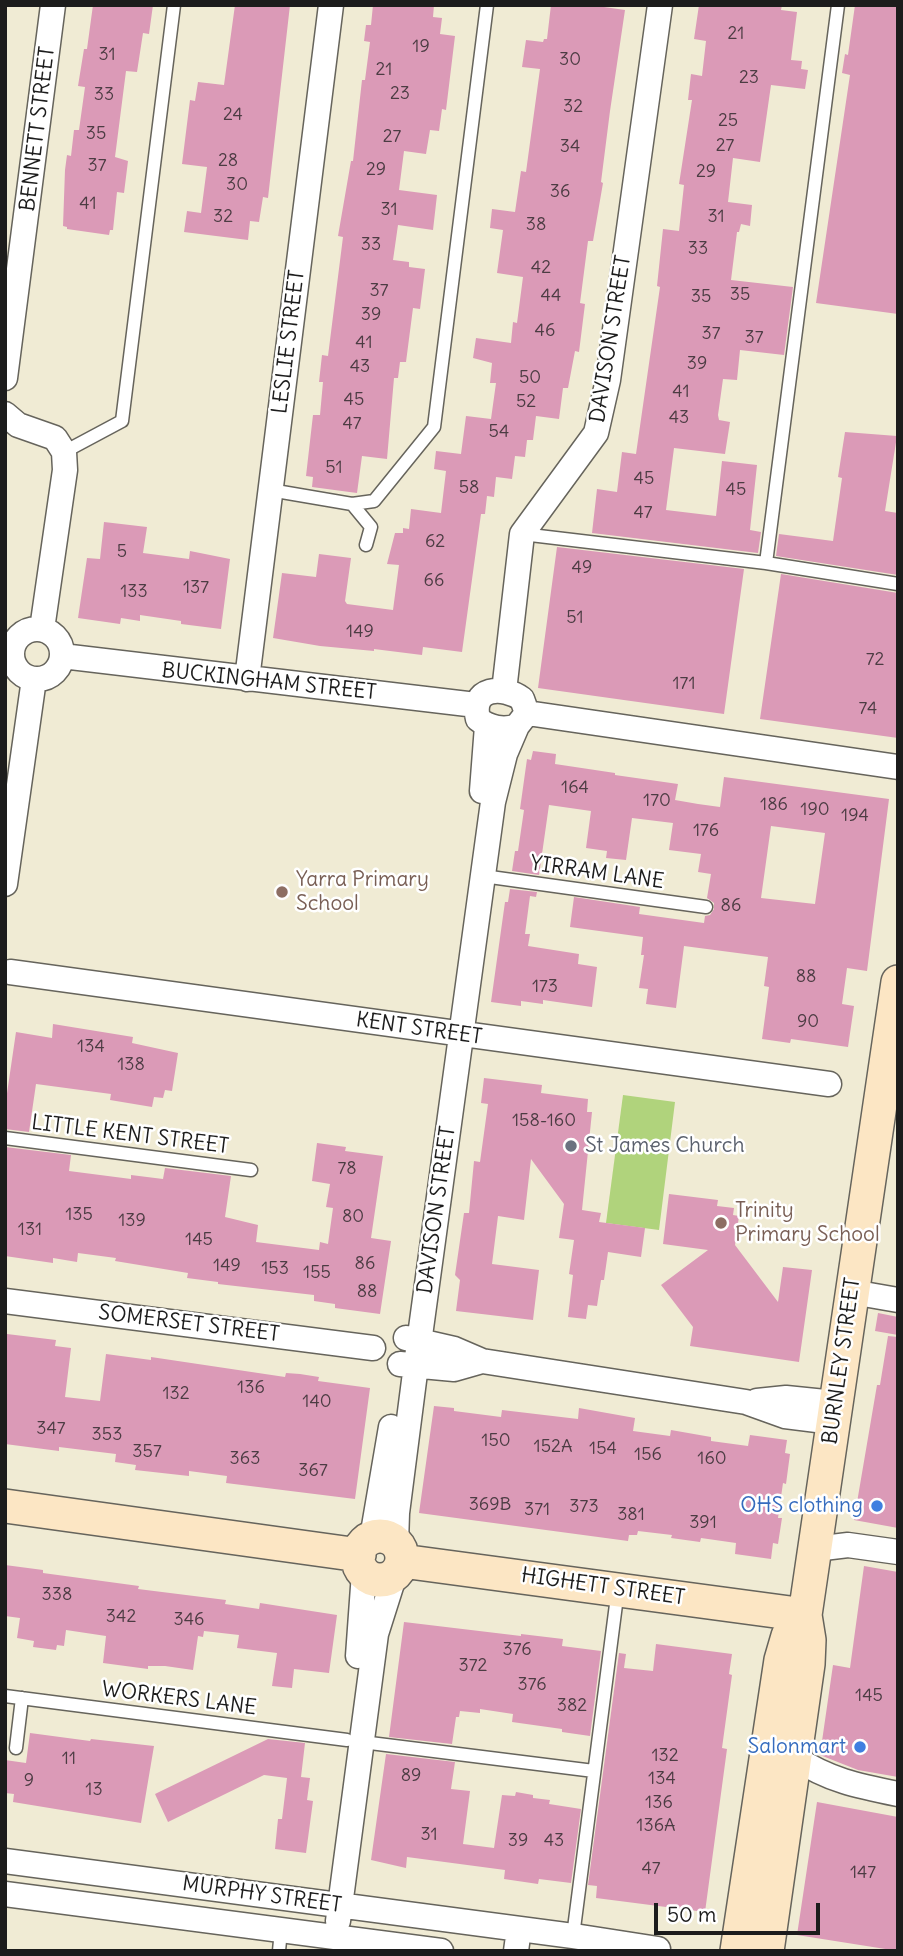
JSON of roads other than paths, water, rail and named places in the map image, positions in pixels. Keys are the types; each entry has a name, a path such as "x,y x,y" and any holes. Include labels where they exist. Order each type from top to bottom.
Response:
{"main road":[{"name":"BURNLEY STREET","path":"767,1951 808,1664 809,1640 805,1615 852,1292 893,1053 898,982"},
{"name":"HIGHETT STREET","path":"5,1506 805,1615"},
{"name":"BURNLEY STREET","path":"737,1951 781,1660 788,1636 805,1615"}],"street":[{"name":"BENNETT STREET","path":"5,378 53,5"},
{"name":"LESLIE STREET","path":"247,678 331,5"},
{"name":"DAVISON STREET","path":"504,691 522,534 596,433 608,380 660,5"},
{"path":"5,414 18,425 55,439 64,452 65,470 42,629"},
{"path":"42,629 59,642 62,656 60,664 49,676 34,678 20,673 9,646 27,630 42,629"},
{"name":"BUCKINGHAM STREET","path":"62,656 247,678 482,715"},
{"path":"5,884 34,678"},
{"path":"522,720 522,699 504,691 484,694 482,715 503,728 522,720 898,767"},
{"name":"DAVISON STREET","path":"477,876 482,800 482,715"},
{"name":"DAVISON STREET","path":"328,1936 355,1741 361,1632 381,1557 382,1485 412,1339 477,876 499,774 522,720"},
{"name":"KENT STREET","path":"7,971 454,1035 829,1084"},
{"path":"852,1292 898,1300"},
{"name":"SOMERSET STREET","path":"5,1301 373,1348"},
{"path":"412,1339 454,1349 482,1362 746,1402 786,1398 834,1413"},
{"path":"408,1364 454,1369 482,1362"},
{"path":"815,1549 848,1545 898,1552"},
{"path":"794,1757 812,1770 846,1784 898,1794"},
{"path":"788,1799 810,1787 846,1784"},
{"name":"MURPHY STREET","path":"5,1861 332,1904 517,1940 573,1936 658,1948 658,1951"},
{"name":"MURPHY STREET","path":"5,1894 280,1940 328,1936 441,1951"}],"lane":[{"path":"64,452 122,421 174,5"},
{"path":"270,490 352,503 374,501 434,427 487,5"},
{"path":"766,563 838,5"},
{"path":"352,503 371,527 366,545"},
{"path":"522,534 766,563 898,584"},
{"name":"YIRRAM LANE","path":"477,876 706,907"},
{"name":"LITTLE KENT STREET","path":"5,1138 251,1170"},
{"path":"573,1936 618,1589"},
{"name":"WORKERS LANE","path":"5,1696 594,1771"},
{"path":"16,1748 22,1698"}],"place":[{"name":"Yarra Primary School","path":"282,892"},
{"name":"St James Church","path":"571,1146"},
{"name":"Trinity Primary School","path":"721,1223"},
{"name":"OHS clothing","path":"877,1506"},
{"name":"Salonmart","path":"860,1747"}]}
